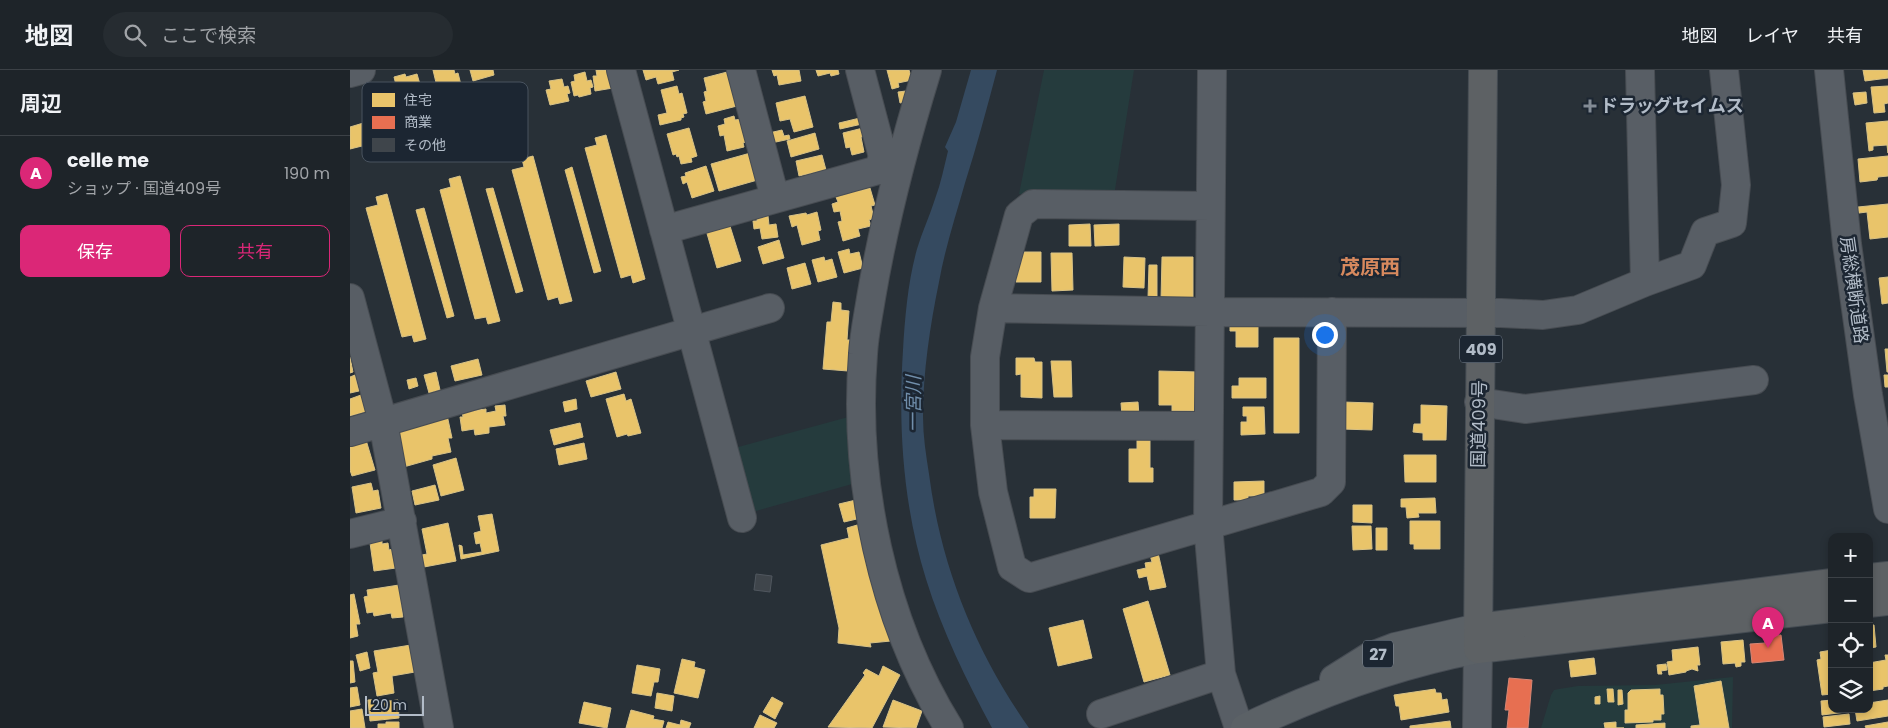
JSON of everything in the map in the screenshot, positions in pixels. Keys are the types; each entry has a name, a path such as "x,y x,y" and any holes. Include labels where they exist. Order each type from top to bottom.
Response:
{"highway":[{"name":"国道409号","path":"1478,638 1483,70"},
{"path":"1873,578 1888,576"},
{"path":"1478,638 1828,584"},
{"path":"1873,603 1888,601"},
{"path":"1478,638 1828,608"}],"main road":[{"name":"27","path":"1245,728 1288,707 1369,657 1395,647 1478,638"}],"street":[{"path":"350,73 361,70"},
{"path":"621,70 742,518"},
{"path":"741,70 775,198"},
{"path":"664,230 878,170 883,157 860,70"},
{"path":"927,70 910,125 878,256 863,353 861,430 872,527 886,582 906,642 938,709 950,728"},
{"path":"1212,70 1208,525 1221,674 1239,728"},
{"path":"1640,70 1645,282"},
{"path":"993,308 1543,315 1578,310 1692,265 1705,232 1732,223 1736,185 1724,70"},
{"name":"房総横断道路","path":"1829,70 1850,263 1868,395 1888,509"},
{"path":"1210,206 1032,204 1019,216 993,308 985,357 985,425 993,492 1012,567 1029,578 1321,492 1331,482 1332,312"},
{"path":"350,298 383,422 439,728"},
{"path":"350,432 770,308"},
{"path":"1479,402 1525,409 1754,380"},
{"path":"985,425 1208,426"},
{"path":"350,534 402,521"},
{"path":"1477,728 1478,638"},
{"path":"1101,714 1221,674"}],"green space":[{"path":"1044,70 1134,70 1114,196 1019,194"},
{"path":"852,416 863,481 756,511 746,506 731,449"},
{"path":"1733,677 1732,728 1541,728 1554,690 1578,686 1655,685"}],"water":[{"name":"一宮川","path":"971,70 997,70 941,269 926,366 923,400 924,438 942,542 963,607 992,669 1029,728 992,728 964,674 947,637 926,579 912,523 904,466 901,408 909,286 917,249 942,175 948,151 945,147 956,122"}],"building: 住宅":[{"path":"433,70 454,70 455,74 458,73 460,82 436,82"},
{"path":"470,70 493,70 494,75 473,81"},
{"path":"596,70 608,70 613,88 595,91 593,76 597,76"},
{"path":"643,70 679,70 672,72 674,80 658,84 656,77 646,80"},
{"path":"772,70 799,70 801,81 779,85 777,75 774,76"},
{"path":"816,70 838,70 839,74 831,76 830,73 818,76"},
{"path":"887,70 909,70 912,80 898,83 899,87 892,89"},
{"path":"1863,70 1888,70 1888,78 1865,81"},
{"path":"731,71 737,106 706,114 703,102 706,101 704,92 707,91 704,78"},
{"path":"585,72 587,81 591,80 593,87 590,88 591,94 579,97 578,95 574,96 571,82 575,81 574,75"},
{"path":"405,74 406,77 417,74 419,82 395,82 394,77"},
{"path":"562,79 564,87 568,86 570,93 567,94 569,101 550,105 546,90 551,89 549,81"},
{"path":"677,86 679,94 682,93 687,113 683,114 684,117 681,120 660,125 658,115 667,113 661,90"},
{"path":"1888,86 1888,103 1884,104 1885,112 1874,113 1871,87"},
{"path":"906,91 908,101 900,103 898,92"},
{"path":"1866,92 1867,103 1855,105 1853,93"},
{"path":"805,96 813,127 794,132 790,119 780,121 776,103"},
{"path":"734,116 735,120 742,119 746,142 743,143 744,147 727,151 724,135 720,136 718,126 725,124 724,119"},
{"path":"860,118 862,124 840,129 839,123"},
{"path":"1888,121 1888,153 1887,145 1873,146 1873,150 1869,151 1866,123"},
{"path":"362,123 362,146 350,149 350,127"},
{"path":"689,128 697,156 691,158 692,162 681,164 679,156 673,155 667,134"},
{"path":"863,128 865,136 861,137 864,152 852,155 850,147 846,148 843,133"},
{"path":"782,130 784,136 789,135 790,139 771,143 769,133"},
{"path":"815,133 819,149 791,157 787,141"},
{"path":"606,135 645,279 633,283 631,275 621,278 585,148 597,145 595,138"},
{"path":"754,152 761,179 719,191 711,164"},
{"path":"822,155 826,170 799,176 796,161"},
{"path":"533,156 572,301 560,304 558,297 548,300 512,170 524,167 523,162 528,162 528,157"},
{"path":"1888,156 1888,176 1878,177 1877,180 1860,182 1858,159"},
{"path":"706,166 714,191 692,198 687,182 683,184 681,177 686,176 685,173"},
{"path":"572,167 601,271 594,273 565,170"},
{"path":"460,176 500,321 488,324 486,317 475,319 440,190 451,187 449,179"},
{"path":"857,187 858,191 870,188 875,205 871,206 874,218 869,220 871,226 858,229 860,236 843,241 838,222 842,221 840,211 834,212 832,204 838,202 836,197 850,193 849,189"},
{"path":"493,188 523,291 516,293 486,189"},
{"path":"387,194 426,339 414,342 412,335 402,337 366,208 378,205 376,197"},
{"path":"1888,204 1888,237 1870,239 1867,212 1859,213 1858,207"},
{"path":"424,208 454,316 447,318 416,210"},
{"path":"817,212 821,230 818,231 820,240 802,245 797,225 792,227 789,216 806,213 807,215"},
{"path":"768,216 769,225 776,224 778,237 762,239 760,228 754,229 753,221 757,221 757,218"},
{"path":"729,223 741,261 717,268 706,230"},
{"path":"1090,224 1091,246 1069,246 1069,225"},
{"path":"1119,224 1119,245 1095,246 1094,225"},
{"path":"779,240 784,258 763,264 758,247"},
{"path":"849,249 850,254 859,252 863,268 844,273 838,252"},
{"path":"1020,252 1041,252 1041,282 1016,282 1016,265 1021,264"},
{"path":"1051,253 1072,253 1073,290 1052,291"},
{"path":"824,257 825,261 832,259 837,277 818,282 812,260"},
{"path":"1124,257 1145,258 1144,288 1123,287"},
{"path":"1162,257 1193,257 1193,300 1161,300"},
{"path":"805,263 811,284 792,289 787,268"},
{"path":"1149,265 1157,265 1157,298 1148,298"},
{"path":"1888,277 1888,303 1882,304 1879,278"},
{"path":"833,302 841,303 841,310 849,311 847,340 851,340 848,371 823,369 827,322 831,322"},
{"path":"1230,322 1258,322 1258,347 1236,347 1236,331 1230,331"},
{"path":"1274,338 1299,338 1299,433 1274,433"},
{"path":"1885,349 1888,349 1888,372 1887,372"},
{"path":"350,357 353,372 350,373"},
{"path":"1016,358 1034,358 1035,362 1042,362 1042,398 1021,397 1021,374 1016,375"},
{"path":"478,359 482,375 455,381 451,366"},
{"path":"1051,361 1071,361 1072,397 1054,397"},
{"path":"1159,371 1198,372 1198,411 1172,411 1172,405 1159,405"},
{"path":"436,372 440,390 429,393 424,375"},
{"path":"616,372 621,389 591,397 586,381"},
{"path":"355,375 359,391 350,393 350,377"},
{"path":"1884,375 1888,375 1888,387 1885,387"},
{"path":"416,378 418,386 409,389 407,380"},
{"path":"1239,378 1266,378 1266,398 1232,398 1232,386 1239,386"},
{"path":"624,394 626,401 631,399 641,433 617,437 606,399"},
{"path":"361,395 366,412 350,416 350,399"},
{"path":"576,399 577,409 565,412 563,402"},
{"path":"1138,402 1139,416 1122,416 1121,403"},
{"path":"1343,402 1373,403 1372,430 1342,429"},
{"path":"505,405 506,416 503,416 505,425 489,427 489,433 475,435 474,429 462,431 460,417 463,417 462,412 486,409 486,413 496,411 495,406"},
{"path":"1421,405 1447,406 1446,440 1423,440 1423,433 1413,432 1414,424 1421,424"},
{"path":"1243,407 1264,407 1265,434 1241,435 1241,422 1247,422 1247,416 1243,416"},
{"path":"447,415 452,438 448,438 451,452 432,456 432,459 400,468 398,429"},
{"path":"580,423 583,437 554,445 550,430"},
{"path":"366,440 375,470 352,476 350,470 350,445"},
{"path":"1137,440 1150,440 1150,468 1153,468 1153,482 1129,482 1129,449 1137,449"},
{"path":"584,443 587,459 559,465 556,449"},
{"path":"1404,455 1436,455 1436,482 1405,482"},
{"path":"456,458 464,490 441,496 433,465"},
{"path":"1264,481 1264,496 1248,496 1248,500 1234,500 1234,482"},
{"path":"371,483 373,491 378,490 381,508 356,513 352,487"},
{"path":"435,485 439,500 415,505 412,491"},
{"path":"1034,489 1056,489 1055,518 1030,518 1030,497 1034,497"},
{"path":"1435,498 1436,513 1418,513 1419,517 1407,518 1406,507 1401,507 1401,499"},
{"path":"856,500 861,518 844,522 839,504"},
{"path":"1353,505 1372,505 1372,523 1353,522"},
{"path":"492,514 499,551 461,559 459,545 462,546 463,555 482,552 480,543 476,544 474,533 481,531 478,516"},
{"path":"1410,521 1440,521 1440,549 1414,549 1414,544 1410,544"},
{"path":"448,523 456,561 424,567 422,555 427,554 422,529"},
{"path":"864,523 891,641 870,643 871,647 838,643 839,628 821,545 849,538 847,528"},
{"path":"1352,526 1371,526 1372,549 1353,550"},
{"path":"1376,528 1387,528 1387,550 1376,550"},
{"path":"382,541 382,544 388,543 389,550 393,549 396,568 374,571 370,543"},
{"path":"1158,553 1166,587 1150,590 1147,576 1139,578 1137,570 1146,568 1145,563 1152,562 1150,555"},
{"path":"399,585 403,617 392,618 391,613 374,616 373,612 367,613 364,597 368,596 367,590"},
{"path":"354,594 360,624 356,624 358,636 350,638 350,595"},
{"path":"1148,601 1170,675 1144,682 1123,609"},
{"path":"1083,620 1092,658 1058,666 1049,628"},
{"path":"1873,625 1874,625 1876,647 1873,648"},
{"path":"1743,640 1745,662 1741,662 1741,666 1736,667 1735,663 1723,664 1721,642"},
{"path":"411,645 415,672 392,676 394,693 377,696 373,673 378,672 374,651"},
{"path":"1698,647 1700,665 1697,665 1698,671 1692,669 1669,675 1667,662 1673,661 1672,650"},
{"path":"1828,651 1828,694 1822,695 1817,660 1821,659 1820,652"},
{"path":"367,652 370,668 360,671 356,655"},
{"path":"1885,655 1888,655 1888,686 1873,690 1873,662 1886,660"},
{"path":"1594,658 1596,674 1571,677 1569,661"},
{"path":"682,659 695,662 694,667 705,670 698,698 674,693"},
{"path":"350,661 353,661 355,682 350,683"},
{"path":"1666,664 1667,670 1661,671 1662,674 1658,674 1657,665"},
{"path":"637,665 660,669 658,682 654,682 651,696 632,693"},
{"path":"883,666 900,675 872,728 828,727 865,675 863,673 866,669 879,676"},
{"path":"1721,681 1729,728 1691,728 1691,726 1700,725 1694,686"},
{"path":"357,687 360,705 350,707 350,688"},
{"path":"1435,689 1436,693 1441,693 1442,700 1447,699 1449,712 1401,720 1399,706 1396,706 1394,695"},
{"path":"1607,689 1613,689 1614,702 1608,702"},
{"path":"1660,689 1660,695 1663,695 1664,714 1661,714 1661,720 1625,723 1625,710 1628,710 1628,693 1631,690"},
{"path":"1618,690 1622,690 1623,704 1618,705"},
{"path":"657,693 674,696 672,711 655,708"},
{"path":"1600,696 1600,704 1595,704 1595,697"},
{"path":"772,697 783,703 775,719 763,712"},
{"path":"380,699 380,702 398,700 399,718 370,721 368,700"},
{"path":"893,700 922,711 916,728 883,727"},
{"path":"1828,700 1828,713 1838,713 1822,715 1821,701"},
{"path":"1888,700 1888,716 1857,721 1856,713 1873,713 1873,702"},
{"path":"584,702 611,708 607,728 579,723"},
{"path":"362,709 365,728 350,728 350,711"},
{"path":"631,710 654,716 653,719 664,721 662,728 626,728"},
{"path":"1849,714 1850,724 1824,727 1823,717"},
{"path":"760,715 777,723 774,728 754,728"},
{"path":"681,720 691,723 689,728 666,728 668,722 680,725"},
{"path":"1450,721 1451,728 1410,728 1410,726"},
{"path":"386,722 399,722 399,728 378,728 378,724 386,724"},
{"path":"1616,722 1616,728 1605,728 1604,723"},
{"path":"1888,722 1888,728 1866,728 1865,726"},
{"path":"1665,723 1665,728 1636,728 1636,725"}],"building: 商業":[{"path":"1781,635 1784,660 1752,663 1750,644 1765,643 1764,636"},
{"path":"1509,678 1532,680 1528,728 1507,728 1509,710 1505,710"}],"building: その他":[{"path":"756,574 772,576 770,592 754,590"}],"place":[{"name":"ドラッグセイムス","path":"1590,106"},
{"name":"celle me","path":"1768,648"}],"district":[{"name":"茂原西","path":"1370,267"}]}
